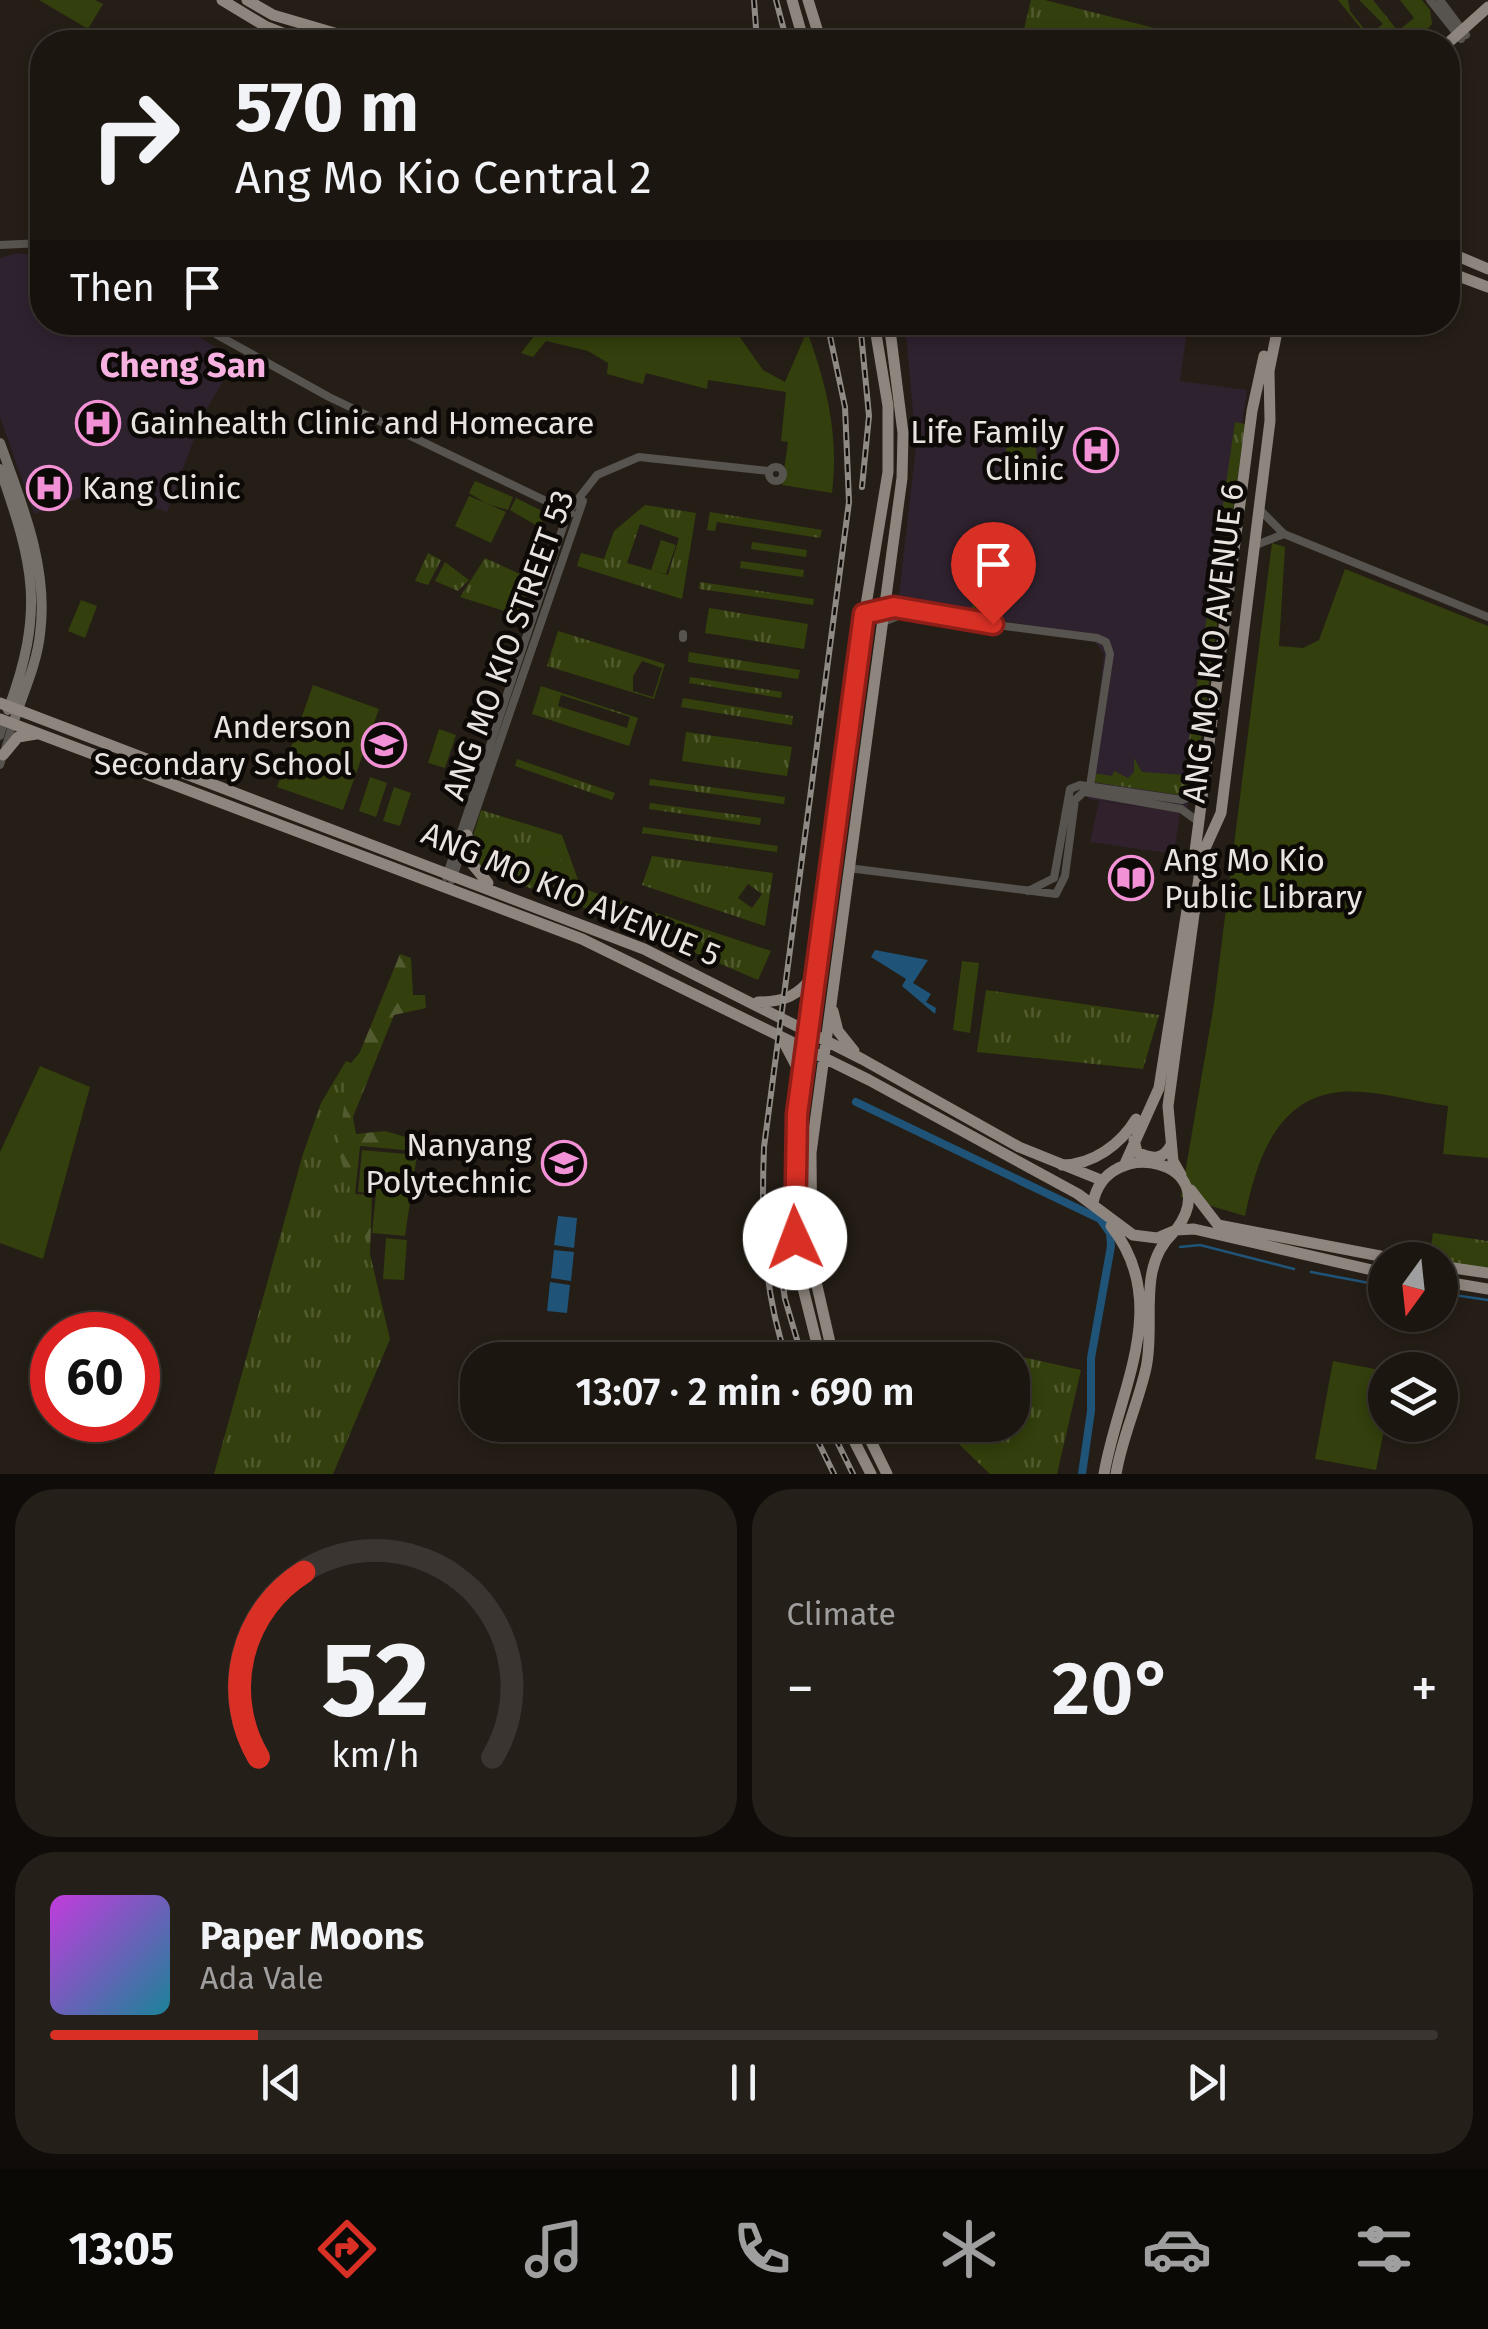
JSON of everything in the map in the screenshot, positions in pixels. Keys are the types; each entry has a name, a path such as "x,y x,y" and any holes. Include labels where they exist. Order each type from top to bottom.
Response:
{"main road":[{"path":"222,0 275,30"},
{"path":"248,0 273,15 324,30"},
{"path":"792,0 801,30"},
{"path":"808,0 817,30"},
{"path":"1460,35 1488,7"},
{"path":"1460,35 1488,16"},
{"path":"1460,257 1488,269"},
{"path":"1460,276 1487,285"},
{"path":"816,1342 795,1256 792,1215 802,1077 864,614 888,472 888,406 876,335"},
{"path":"830,1342 812,1264 811,1152 902,478 903,432 892,335"},
{"name":"ANG MO KIO AVENUE 6","path":"1124,1166 1155,1098 1170,1036 1252,410 1270,335"},
{"name":"ANG MO KIO AVENUE 6","path":"1188,1185 1173,1161 1170,1092 1202,855 1221,813 1270,420 1271,335"},
{"path":"0,443 34,542 42,594 37,649 9,706"},
{"path":"0,468 27,544 34,594 31,634 6,721"},
{"path":"854,698 865,693 870,700"},
{"name":"ANG MO KIO AVENUE 5","path":"9,706 644,949 754,1002 1058,1166 1100,1180"},
{"name":"ANG MO KIO AVENUE 5","path":"6,721 640,964 847,1068 1094,1203"},
{"path":"2,760 18,738 40,734"},
{"path":"227,806 225,796 232,792"},
{"path":"467,835 473,865 495,890"},
{"path":"754,1002 782,1002 803,990 816,972"},
{"path":"831,992 838,1031 862,1059"},
{"path":"780,1035 794,1055 802,1077"},
{"path":"1058,1166 1106,1152 1127,1135 1144,1106 1170,1036"},
{"path":"818,1088 847,1068"},
{"path":"1134,1140 1137,1152 1154,1158 1164,1155 1171,1145"},
{"path":"1104,1474 1108,1443 1135,1368 1140,1320 1138,1279 1128,1252 1094,1203 1100,1180 1124,1166 1162,1165 1188,1185 1218,1226 1368,1268"},
{"path":"1116,1474 1149,1352 1149,1286 1157,1259 1189,1208 1188,1185"},
{"path":"1094,1203 1134,1235 1156,1238 1176,1230 1204,1230 1368,1256"},
{"path":"1157,1259 1181,1236 1204,1230"},
{"path":"1128,1252 1133,1243 1142,1240 1153,1246 1157,1259"},
{"path":"1458,1269 1488,1273"},
{"path":"1458,1285 1488,1289"},
{"path":"855,1442 871,1474"},
{"path":"871,1442 887,1474"}],"street":[{"path":"1430,0 1454,30"},
{"path":"1440,0 1456,30"},
{"path":"0,245 30,244"},
{"path":"217,335 328,397 572,513"},
{"name":"ANG MO KIO STREET 53","path":"446,887 572,513 598,476 638,458 769,474"},
{"path":"1258,504 1264,518 1284,534 1488,617"},
{"name":"ANG MO KIO STREET 53","path":"451,872 467,835 572,513"},
{"path":"1252,549 1261,540 1284,534"},
{"path":"848,868 1052,896 1062,885 1076,800 1087,789 1110,654 1106,642 883,608 864,614"},
{"path":"880,623 905,613 962,620"},
{"path":"0,736 6,721"},
{"path":"2,760 6,721"},
{"path":"1024,893 1051,882 1066,794 1074,787 1182,800 1204,791"},
{"path":"1087,789 1181,809 1199,822"}],"shaded area":[{"path":"17,253 30,255 30,335 195,335 236,359 202,417 167,512 101,490 34,514 0,417 0,258"},
{"path":"906,335 1186,335 1180,381 1247,390 1187,813 1088,799 1104,654 1095,642 1047,628 898,604 916,446"},
{"path":"1099,801 1180,812 1174,854 1090,842"}],"green space":[{"path":"39,0 95,0 103,4 88,29"},
{"path":"1031,0 1045,0 1162,30 1033,28 1024,30"},
{"path":"1338,0 1348,0 1362,30"},
{"path":"1359,0 1373,0 1397,30 1375,30 1383,24"},
{"path":"1400,0 1422,0 1430,10 1432,24 1427,30 1399,30 1414,18"},
{"path":"535,335 738,335 763,370 785,382 808,335 830,411 834,451 832,493 782,485 788,442 781,441 786,392 708,380 707,389 646,373 643,384 607,374 608,363 588,351 546,341 533,357 521,353"},
{"path":"1235,422 1245,424 1194,789 1186,796 1093,782 1093,773 1112,776 1114,771 1128,778 1134,772 1134,758 1142,772 1184,775"},
{"path":"1008,438 1036,442 1037,467 1004,462"},
{"path":"475,481 513,497 508,510 469,493"},
{"path":"469,496 506,512 491,543 455,526"},
{"path":"516,498 546,513 539,527 510,510"},
{"path":"645,505 696,513 682,599 577,566 581,553 604,559 614,531","holes":["640,524 679,538 668,575 627,563"]},
{"path":"710,512 822,530 820,538 717,522 715,531 707,530"},
{"path":"661,540 676,545 666,574 651,570"},
{"path":"752,542 807,550 806,557 751,549"},
{"path":"1272,543 1285,547 1279,646 1303,648 1319,640 1345,569 1488,626 1488,1158 1443,1154 1448,1106 1366,1092 1318,1097 1300,1106 1273,1136 1255,1175 1245,1216 1181,1197 1214,1004"},
{"path":"428,553 441,560 428,585 415,581"},
{"path":"485,558 522,575 530,569 534,572 520,616 460,597"},
{"path":"741,561 804,570 803,577 740,568"},
{"path":"445,562 469,580 458,591 435,581"},
{"path":"991,575 1004,577 998,621 971,616 973,598 988,590"},
{"path":"700,582 814,599 813,605 699,589"},
{"path":"81,600 97,606 85,638 68,631"},
{"path":"709,608 808,624 804,649 705,633"},
{"path":"558,631 665,664 654,699 547,666","holes":["642,661 662,668 653,697 633,691 633,676"]},
{"path":"689,652 800,670 798,679 688,662"},
{"path":"690,677 782,692 781,698 689,683"},
{"path":"313,685 379,709 343,810 277,787"},
{"path":"541,686 638,718 629,746 532,714","holes":["561,695 630,717 627,728 558,706"]},
{"path":"683,698 793,716 792,725 681,707"},
{"path":"439,729 456,735 445,768 428,763"},
{"path":"686,732 792,747 787,776 682,761"},
{"path":"517,759 615,793 612,800 515,766"},
{"path":"370,777 387,783 376,817 359,811"},
{"path":"650,779 785,797 784,804 649,785"},
{"path":"394,787 411,793 400,826 383,821"},
{"path":"650,803 761,818 760,825 649,809"},
{"path":"481,810 562,835 581,888 771,951 758,980 623,922 478,869 473,836"},
{"path":"643,827 778,846 777,852 642,833"},
{"path":"549,849 556,852 567,874 551,881 536,877 533,870 537,855"},
{"path":"652,856 773,873 765,926 642,885","holes":["748,884 762,894 752,908 738,898"]},
{"path":"400,954 411,958 413,995 425,995 426,1008 394,1015 353,1117 356,1134 385,1131 416,1140 415,1151 360,1146 355,1194 372,1195 370,1254 338,1150 347,1084"},
{"path":"962,961 979,963 970,1033 953,1030"},
{"path":"986,990 1159,1015 1143,1069 977,1052"},
{"path":"371,1039 341,1131 390,1339 333,1474 214,1474 303,1154 321,1103 346,1061 351,1063"},
{"path":"40,1066 90,1087 43,1259 0,1243 0,1152"},
{"path":"362,1150 417,1155 405,1236 372,1233 376,1194 358,1192"},
{"path":"1433,1233 1488,1241 1488,1268 1458,1264 1458,1242 1432,1242"},
{"path":"386,1238 407,1240 404,1280 383,1279"},
{"path":"1030,1359 1081,1370 1057,1474 990,1474 957,1442 1030,1442"},
{"path":"1333,1361 1368,1368 1368,1442 1382,1442 1376,1470 1315,1459"}],"water":[{"path":"875,950 928,960 913,983 931,994 926,1002 936,1008 935,1014 902,986 906,979 871,957"},
{"path":"558,1216 577,1218 574,1248 554,1245"},
{"path":"554,1250 574,1252 571,1281 551,1278"},
{"path":"550,1282 570,1285 567,1313 547,1311"}],"waterway":[{"path":"856,1102 1100,1219 1110,1233 1091,1358 1091,1411 1082,1474"},
{"path":"1180,1247 1200,1245 1294,1269"},
{"path":"1105,1276 1108,1272"},
{"path":"1311,1272 1368,1283"},
{"path":"1458,1296 1488,1300"}],"railway":[{"path":"754,0 756,30"},
{"path":"776,0 784,30"},
{"path":"781,1342 765,1255 764,1147 849,502 845,407 830,335"},
{"path":"861,335 869,416 862,487"},
{"path":"778,1251 785,1299 798,1342"},
{"path":"818,1442 834,1474"},
{"path":"837,1442 853,1474"}],"place":[{"name":"Gainhealth Clinic and Homecare","path":"98,423"},
{"name":"Life Family Clinic","path":"1096,450"},
{"name":"Kang Clinic","path":"49,488"},
{"name":"Anderson Secondary School","path":"384,745"},
{"name":"Ang Mo Kio Public Library","path":"1131,878"},
{"name":"Nanyang Polytechnic","path":"564,1163"}],"district":[{"name":"Cheng San","path":"183,365"}],"route":[{"path":"795,1238 792,1215 797,1114 864,614 894,607 993,624"}]}
